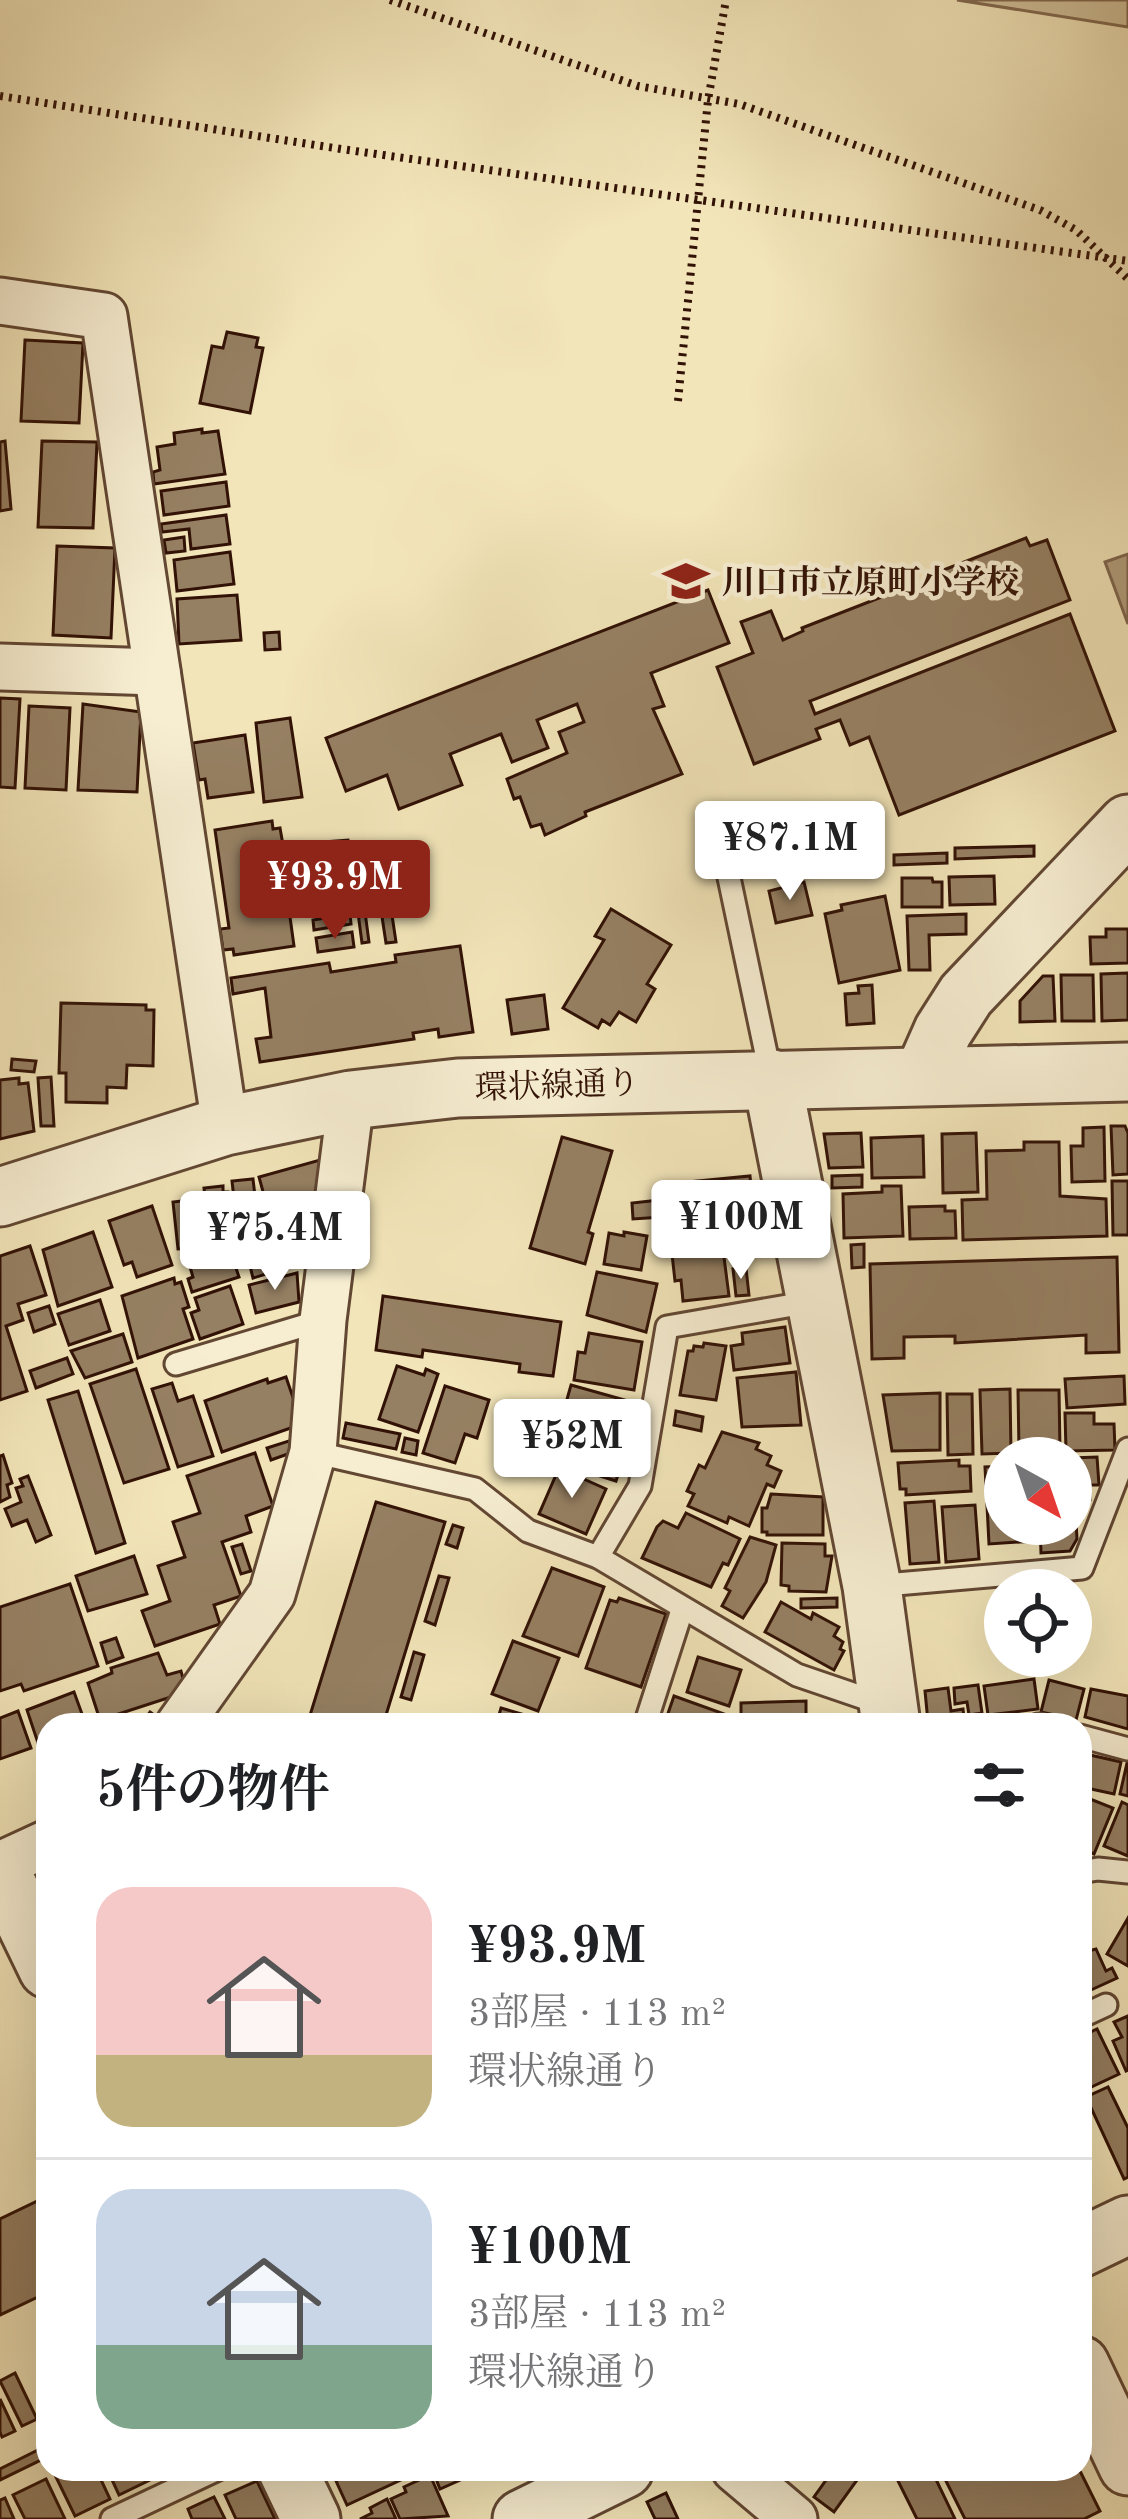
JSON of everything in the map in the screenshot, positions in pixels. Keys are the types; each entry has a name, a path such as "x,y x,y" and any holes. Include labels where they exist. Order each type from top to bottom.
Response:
{"street":[{"path":"0,301 104,316 224,1126"},
{"path":"0,667 157,672"},
{"path":"924,1074 966,995 1128,824"},
{"name":"環状線通り","path":"0,1197 224,1126 351,1100 458,1088 1128,1072"},
{"path":"772,1079 872,1586 889,1713"},
{"path":"188,1713 272,1594 313,1453 323,1320 351,1100"},
{"path":"36,1849 0,1868 36,1944"},
{"path":"1092,2242 1128,2225"},
{"path":"1092,2390 1128,2466"},
{"path":"293,2481 311,2519"},
{"path":"522,2519 600,2481"},
{"path":"750,2481 794,2519"}],"lane":[{"path":"723,849 772,1079"},
{"path":"598,1557 640,1486 667,1327 817,1301"},
{"path":"176,1364 323,1320"},
{"path":"872,1586 1082,1568 1128,1449"},
{"path":"313,1453 475,1489 528,1531 598,1557 797,1675 882,1713"},
{"path":"649,1713 682,1610"},
{"path":"1092,1739 1128,1749"},
{"path":"1092,1872 1128,1872"},
{"path":"1092,2012 1106,2006"},
{"path":"112,2519 193,2481"}],"path":[{"path":"389,0 638,86 739,104 1040,210 1076,230 1128,278"},
{"path":"678,401 708,100 726,0"},
{"path":"0,95 341,149 1128,261"}],"shaded area":[{"path":"957,0 1128,0 1128,27"},
{"path":"1128,554 1128,624 1105,562"}],"building":[{"path":"227,332 258,338 256,347 263,348 250,413 200,403 212,346 223,348"},
{"path":"25,340 83,343 79,423 21,421"},
{"path":"202,429 202,433 218,431 225,474 154,484 153,472 160,470 157,447 175,444 174,433"},
{"path":"5,441 11,509 0,511 0,442"},
{"path":"42,441 97,442 93,528 38,527"},
{"path":"226,482 229,506 164,515 161,491"},
{"path":"226,515 230,544 191,549 189,529 162,532 161,524"},
{"path":"184,537 185,551 166,553 164,540"},
{"path":"1026,538 1030,546 1047,540 1070,600 810,701 815,714 1070,614 1115,731 899,815 869,737 850,745 840,720 816,729 820,739 754,764 717,667 753,653 741,622 771,611 783,640 902,589 904,593 930,583 928,576"},
{"path":"57,546 115,548 111,638 53,635"},
{"path":"230,552 234,584 177,591 174,560"},
{"path":"708,590 729,643 651,673 664,706 653,709 682,774 585,812 586,816 545,835 541,824 531,827 507,779 567,753 559,732 584,722 577,704 537,720 548,748 512,762 501,734 450,754 462,785 399,809 387,775 346,791 326,738"},
{"path":"237,595 241,640 179,644 177,599"},
{"path":"279,632 280,649 265,650 264,633"},
{"path":"0,698 20,699 15,788 0,787"},
{"path":"83,704 141,712 137,792 78,790"},
{"path":"29,706 70,708 66,790 25,788"},
{"path":"290,718 302,797 264,802 256,723"},
{"path":"245,735 253,792 208,798 205,779 199,780 193,743"},
{"path":"272,821 273,829 280,828 283,845 348,840 355,893 350,893 351,902 313,907 314,913 290,917 294,946 234,955 233,949 223,950 220,929 229,928 215,830"},
{"path":"1034,846 1034,856 955,859 955,848"},
{"path":"947,853 947,863 894,865 894,855"},
{"path":"383,855 396,942 386,943 373,857"},
{"path":"994,876 995,904 950,905 949,877"},
{"path":"902,878 942,882 942,907 902,907"},
{"path":"804,882 812,915 776,923 769,891"},
{"path":"885,896 900,970 839,983 825,914 842,910 841,905"},
{"path":"611,909 671,945 647,984 655,989 636,1022 619,1012 610,1025 602,1020 598,1028 563,1008 604,940 595,936"},
{"path":"365,912 369,942 362,943 358,913"},
{"path":"350,914 351,924 314,930 313,920"},
{"path":"966,914 966,934 929,935 930,970 909,970 907,916"},
{"path":"1106,929 1128,929 1128,963 1091,964 1090,937 1106,937"},
{"path":"352,932 354,947 318,952 316,938"},
{"path":"460,946 473,1032 439,1037 438,1029 413,1033 414,1039 260,1062 256,1039 271,1037 265,988 233,994 231,978 329,963 331,972 396,962 395,955"},
{"path":"1128,973 1128,1020 1102,1021 1101,974"},
{"path":"1061,975 1093,975 1094,1021 1062,1021"},
{"path":"1043,976 1053,976 1055,1021 1020,1022 1020,1001"},
{"path":"872,985 874,1023 847,1025 845,994"},
{"path":"544,995 548,1029 512,1034 507,1000"},
{"path":"61,1003 146,1005 146,1010 154,1010 153,1066 127,1065 126,1088 107,1087 107,1103 66,1102 66,1073 59,1073"},
{"path":"12,1059 36,1061 34,1072 11,1070"},
{"path":"51,1077 54,1126 41,1126 38,1078"},
{"path":"19,1078 19,1084 28,1083 34,1131 0,1139 0,1080"},
{"path":"1111,1126 1125,1126 1128,1133 1128,1174 1113,1175"},
{"path":"1104,1127 1105,1181 1072,1182 1071,1146 1083,1146 1083,1128"},
{"path":"861,1133 863,1167 829,1168 824,1134"},
{"path":"976,1133 978,1192 943,1193 942,1134"},
{"path":"923,1136 924,1177 872,1178 871,1138"},
{"path":"562,1137 612,1151 588,1232 593,1234 585,1264 530,1248"},
{"path":"1024,1142 1059,1142 1060,1196 1106,1199 1107,1236 963,1240 962,1200 987,1199 986,1151 1024,1150"},
{"path":"320,1160 323,1169 316,1215 266,1229 262,1211 268,1210 259,1177"},
{"path":"862,1175 862,1187 832,1188 832,1176"},
{"path":"750,1176 753,1208 669,1216 666,1184"},
{"path":"253,1179 259,1231 238,1234 232,1181"},
{"path":"1112,1181 1128,1181 1128,1235 1113,1235"},
{"path":"223,1186 223,1192 228,1192 232,1238 210,1240 204,1188"},
{"path":"882,1186 901,1186 903,1236 844,1238 843,1194 882,1192"},
{"path":"199,1199 204,1247 178,1249 173,1202"},
{"path":"660,1200 662,1217 633,1219 632,1203"},
{"path":"152,1206 172,1265 137,1277 132,1262 124,1265 109,1221"},
{"path":"945,1206 945,1211 955,1211 956,1238 910,1239 909,1207"},
{"path":"720,1226 729,1296 683,1301 681,1280 675,1281 675,1231"},
{"path":"93,1232 112,1287 58,1306 43,1250"},
{"path":"284,1232 288,1244 313,1237 312,1260 253,1278 244,1242"},
{"path":"624,1232 647,1236 641,1270 604,1264 609,1233 624,1236"},
{"path":"228,1244 239,1277 192,1292 187,1257"},
{"path":"864,1244 864,1267 852,1268 851,1245"},
{"path":"30,1246 46,1295 18,1304 23,1320 6,1326 27,1391 0,1400 0,1256"},
{"path":"1117,1257 1119,1352 1086,1353 1086,1335 955,1343 955,1336 904,1337 904,1358 872,1359 870,1264"},
{"path":"746,1268 749,1295 736,1296 733,1269"},
{"path":"597,1272 657,1284 646,1332 587,1315"},
{"path":"297,1273 299,1302 256,1313 249,1285"},
{"path":"174,1278 175,1284 181,1282 189,1307 183,1309 193,1339 138,1358 122,1296"},
{"path":"230,1286 243,1324 200,1339 191,1313 199,1310 195,1298"},
{"path":"383,1296 561,1322 553,1376 519,1372 520,1364 423,1350 422,1357 376,1350"},
{"path":"100,1300 110,1331 69,1345 58,1314"},
{"path":"49,1306 55,1324 34,1332 28,1313"},
{"path":"785,1327 790,1363 734,1370 731,1346 743,1344 742,1333"},
{"path":"589,1333 642,1342 634,1390 574,1380 578,1352 585,1353"},
{"path":"123,1334 132,1362 85,1378 71,1351"},
{"path":"704,1343 726,1346 716,1400 680,1395 688,1351"},
{"path":"67,1358 73,1374 36,1388 30,1371"},
{"path":"397,1366 424,1375 426,1369 438,1374 418,1432 379,1419"},
{"path":"136,1369 169,1469 124,1483 90,1384"},
{"path":"796,1372 801,1425 742,1427 737,1378"},
{"path":"1124,1376 1125,1404 1067,1408 1065,1379"},
{"path":"286,1377 302,1424 222,1452 205,1401"},
{"path":"172,1383 178,1401 193,1396 213,1456 178,1467 152,1389"},
{"path":"571,1385 639,1404 631,1434 562,1417"},
{"path":"445,1386 489,1400 477,1438 465,1434 455,1463 423,1453"},
{"path":"1010,1389 1011,1437 984,1437 984,1454 982,1454 980,1390"},
{"path":"1018,1390 1059,1390 1060,1437 1019,1437"},
{"path":"78,1391 125,1543 96,1553 48,1400"},
{"path":"940,1393 940,1450 892,1451 883,1395"},
{"path":"947,1394 972,1394 973,1454 948,1455"},
{"path":"676,1411 703,1417 701,1431 674,1425"},
{"path":"1065,1413 1094,1413 1094,1424 1114,1424 1115,1450 1092,1450 1092,1437 1066,1437"},
{"path":"346,1423 400,1434 396,1449 343,1438"},
{"path":"568,1425 619,1441 616,1450 625,1453 616,1481 556,1462"},
{"path":"722,1432 759,1443 756,1449 771,1456 767,1465 781,1471 774,1487 767,1484 749,1526 729,1517 727,1523 688,1506 694,1494 687,1491 699,1465 705,1468"},
{"path":"405,1438 418,1441 416,1455 402,1452"},
{"path":"295,1439 299,1450 271,1460 267,1448"},
{"path":"255,1453 273,1506 246,1516 251,1532 222,1542 241,1596 214,1605 220,1624 155,1646 142,1611 170,1601 158,1566 185,1557 173,1522 200,1513 187,1476"},
{"path":"0,1456 12,1483 7,1485 10,1497 0,1502"},
{"path":"1092,1457 1097,1457 1099,1485 1092,1485"},
{"path":"959,1460 959,1466 970,1466 971,1491 906,1495 906,1489 900,1489 898,1463"},
{"path":"559,1468 606,1489 586,1534 539,1514"},
{"path":"28,1476 51,1535 36,1542 27,1520 12,1526 5,1509 21,1502 16,1488"},
{"path":"771,1494 823,1497 823,1535 762,1532 762,1508 767,1508"},
{"path":"934,1501 939,1562 910,1564 905,1503"},
{"path":"376,1502 445,1522 387,1713 311,1713"},
{"path":"975,1505 979,1559 946,1562 942,1507"},
{"path":"686,1513 740,1539 711,1587 642,1558 657,1527 663,1521 678,1528"},
{"path":"453,1525 463,1528 457,1548 446,1544"},
{"path":"750,1537 776,1545 766,1582 743,1618 722,1606 730,1591 725,1588"},
{"path":"782,1543 825,1544 825,1556 832,1556 826,1592 789,1591 789,1586 781,1585"},
{"path":"242,1544 251,1571 241,1574 232,1547"},
{"path":"1041,1545 1074,1545 1070,1551 1041,1553"},
{"path":"134,1556 147,1594 88,1611 76,1576"},
{"path":"552,1568 604,1587 578,1656 523,1636"},
{"path":"439,1576 449,1578 435,1625 425,1621"},
{"path":"70,1584 98,1666 24,1691 21,1684 0,1691 0,1607"},
{"path":"619,1598 666,1614 641,1687 586,1668 610,1600"},
{"path":"837,1598 837,1607 801,1608 801,1599"},
{"path":"781,1602 811,1619 813,1613 839,1627 834,1636 843,1642 840,1649 844,1651 834,1670 765,1632"},
{"path":"116,1638 123,1657 107,1663 101,1643"},
{"path":"513,1641 559,1658 538,1711 492,1694"},
{"path":"414,1652 424,1655 411,1700 401,1697"},
{"path":"158,1653 167,1675 181,1671 184,1682 174,1696 122,1713 98,1713 88,1683 112,1673 111,1668"},
{"path":"698,1657 741,1670 729,1706 687,1692"},
{"path":"1034,1679 1038,1709 988,1713 984,1686"},
{"path":"1049,1680 1084,1689 1078,1713 1041,1712"},
{"path":"978,1685 982,1713 969,1713 967,1702 955,1704 954,1688"},
{"path":"948,1688 951,1711 963,1709 963,1713 927,1713 925,1691"},
{"path":"1091,1689 1128,1696 1128,1729 1086,1713"},
{"path":"74,1692 82,1713 36,1713 36,1737 27,1710"},
{"path":"674,1696 722,1713 668,1713"},
{"path":"806,1701 806,1713 741,1713 741,1703"},
{"path":"18,1711 31,1748 0,1759 0,1718"},
{"path":"1092,1755 1121,1762 1114,1794 1092,1789"},
{"path":"1128,1763 1128,1796 1120,1794"},
{"path":"1092,1800 1113,1808 1092,1853"},
{"path":"1122,1802 1128,1805 1128,1856 1104,1846"},
{"path":"1128,1918 1128,1966 1107,1954"},
{"path":"1096,1949 1106,1971 1112,1968 1117,1978 1092,1989 1092,1950"},
{"path":"1128,2016 1126,2071 1113,2041 1122,2037 1114,2022"},
{"path":"1097,2029 1119,2074 1092,2087 1092,2031"},
{"path":"1108,2087 1128,2128 1128,2177 1124,2179 1092,2110 1092,2094"},
{"path":"36,2202 36,2298 0,2315 0,2219"},
{"path":"15,2373 36,2419 22,2426 0,2381"},
{"path":"0,2399 15,2431 2,2437 0,2432"},
{"path":"36,2451 36,2462 0,2480 0,2469"},
{"path":"47,2481 65,2519 25,2519 13,2495"},
{"path":"58,2481 102,2481 110,2499 75,2516"},
{"path":"113,2481 148,2481 119,2495"},
{"path":"257,2481 275,2519 236,2519 225,2495"},
{"path":"336,2481 399,2481 347,2505"},
{"path":"433,2481 448,2516 400,2519 391,2499 406,2492 404,2487"},
{"path":"825,2481 856,2481 834,2512 814,2497"},
{"path":"898,2481 937,2481 955,2519 917,2519"},
{"path":"946,2481 1085,2481 1100,2511 1084,2519 965,2519"},
{"path":"666,2493 678,2519 655,2519 647,2502"},
{"path":"214,2497 225,2519 192,2519 188,2509"},
{"path":"5,2498 14,2519 0,2519 0,2500"},
{"path":"387,2499 396,2519 360,2519 372,2513 370,2508"}],"place":[{"name":"川口市立原町小学校","path":"686,581"}]}
